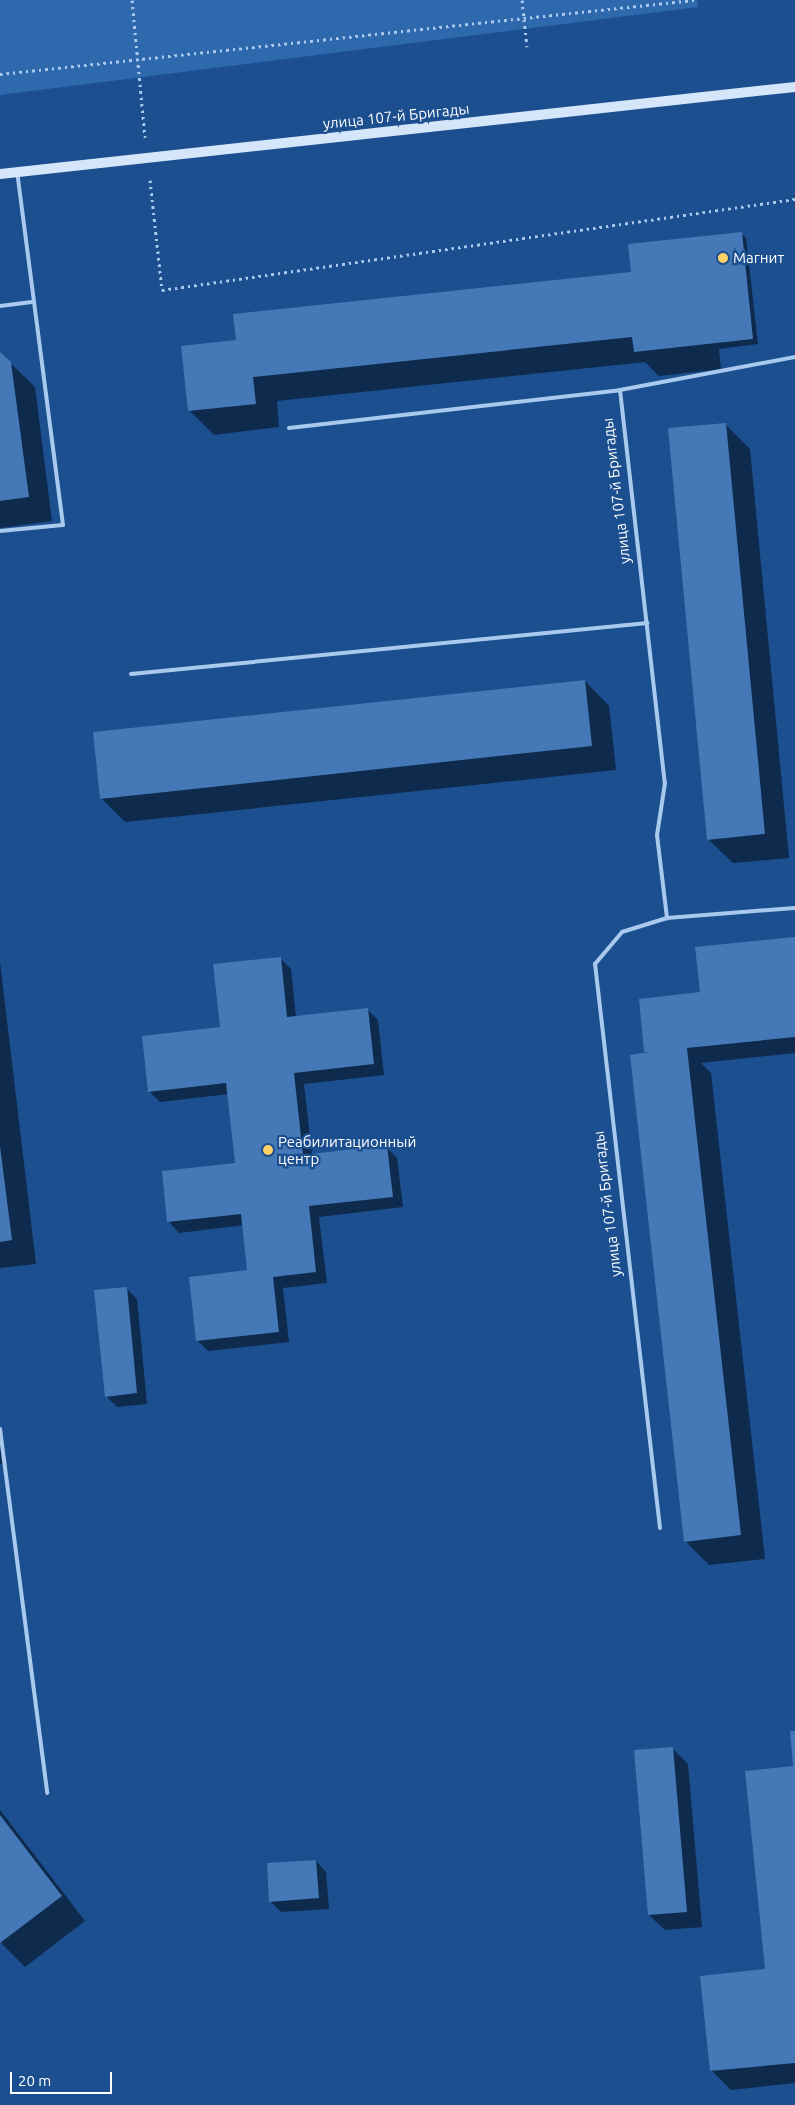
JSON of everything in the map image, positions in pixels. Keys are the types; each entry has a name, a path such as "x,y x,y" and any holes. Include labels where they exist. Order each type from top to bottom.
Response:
{"main road":[{"name":"улица 107-й Бригады","path":"0,174 795,87"}],"lane":[{"path":"0,531 64,525 17,172"},
{"path":"0,306 34,302"},
{"path":"290,428 620,390 795,357"},
{"name":"улица 107-й Бригады","path":"620,390 665,783 657,834 667,918"},
{"path":"131,674 647,623"},
{"name":"улица 107-й Бригады","path":"660,1528 595,964 622,932 667,918 795,908"},
{"path":"0,1429 47,1793"}],"path":[{"path":"132,0 162,290 795,199"},
{"path":"522,0 527,47"},
{"path":"0,74 694,0"}],"shaded area":[{"path":"0,0 697,0 698,7 0,95"}],"building":[{"path":"742,232 753,339 634,352 632,337 253,377 256,404 188,411 181,346 236,340 233,314 631,272 628,244"},
{"path":"0,352 11,362 29,497 0,501"},
{"path":"726,423 765,834 707,840 668,428"},
{"path":"585,680 592,746 100,799 93,732"},
{"path":"795,937 795,1037 687,1048 741,1535 684,1542 630,1055 649,1052 644,1052 639,999 700,992 695,947"},
{"name":"Реабилитационный центр","path":"281,957 287,1017 368,1008 374,1064 294,1073 303,1155 387,1145 393,1197 309,1206 316,1272 273,1277 279,1332 196,1341 189,1277 247,1270 241,1214 167,1222 162,1171 235,1163 226,1083 148,1092 142,1036 220,1027 213,964"},
{"path":"0,1146 12,1240 0,1242"},
{"path":"127,1287 137,1393 105,1397 94,1290"},
{"path":"790,1731 795,1731 795,2063 710,2071 700,1976 765,1969 745,1771 793,1766"},
{"path":"673,1747 687,1912 648,1915 634,1750"},
{"path":"0,1815 62,1896 0,1943"},
{"path":"316,1860 319,1898 269,1902 267,1863"}],"place":[{"name":"Магнит","path":"723,258"},
{"name":"Реабилитационный центр","path":"268,1150"}]}
